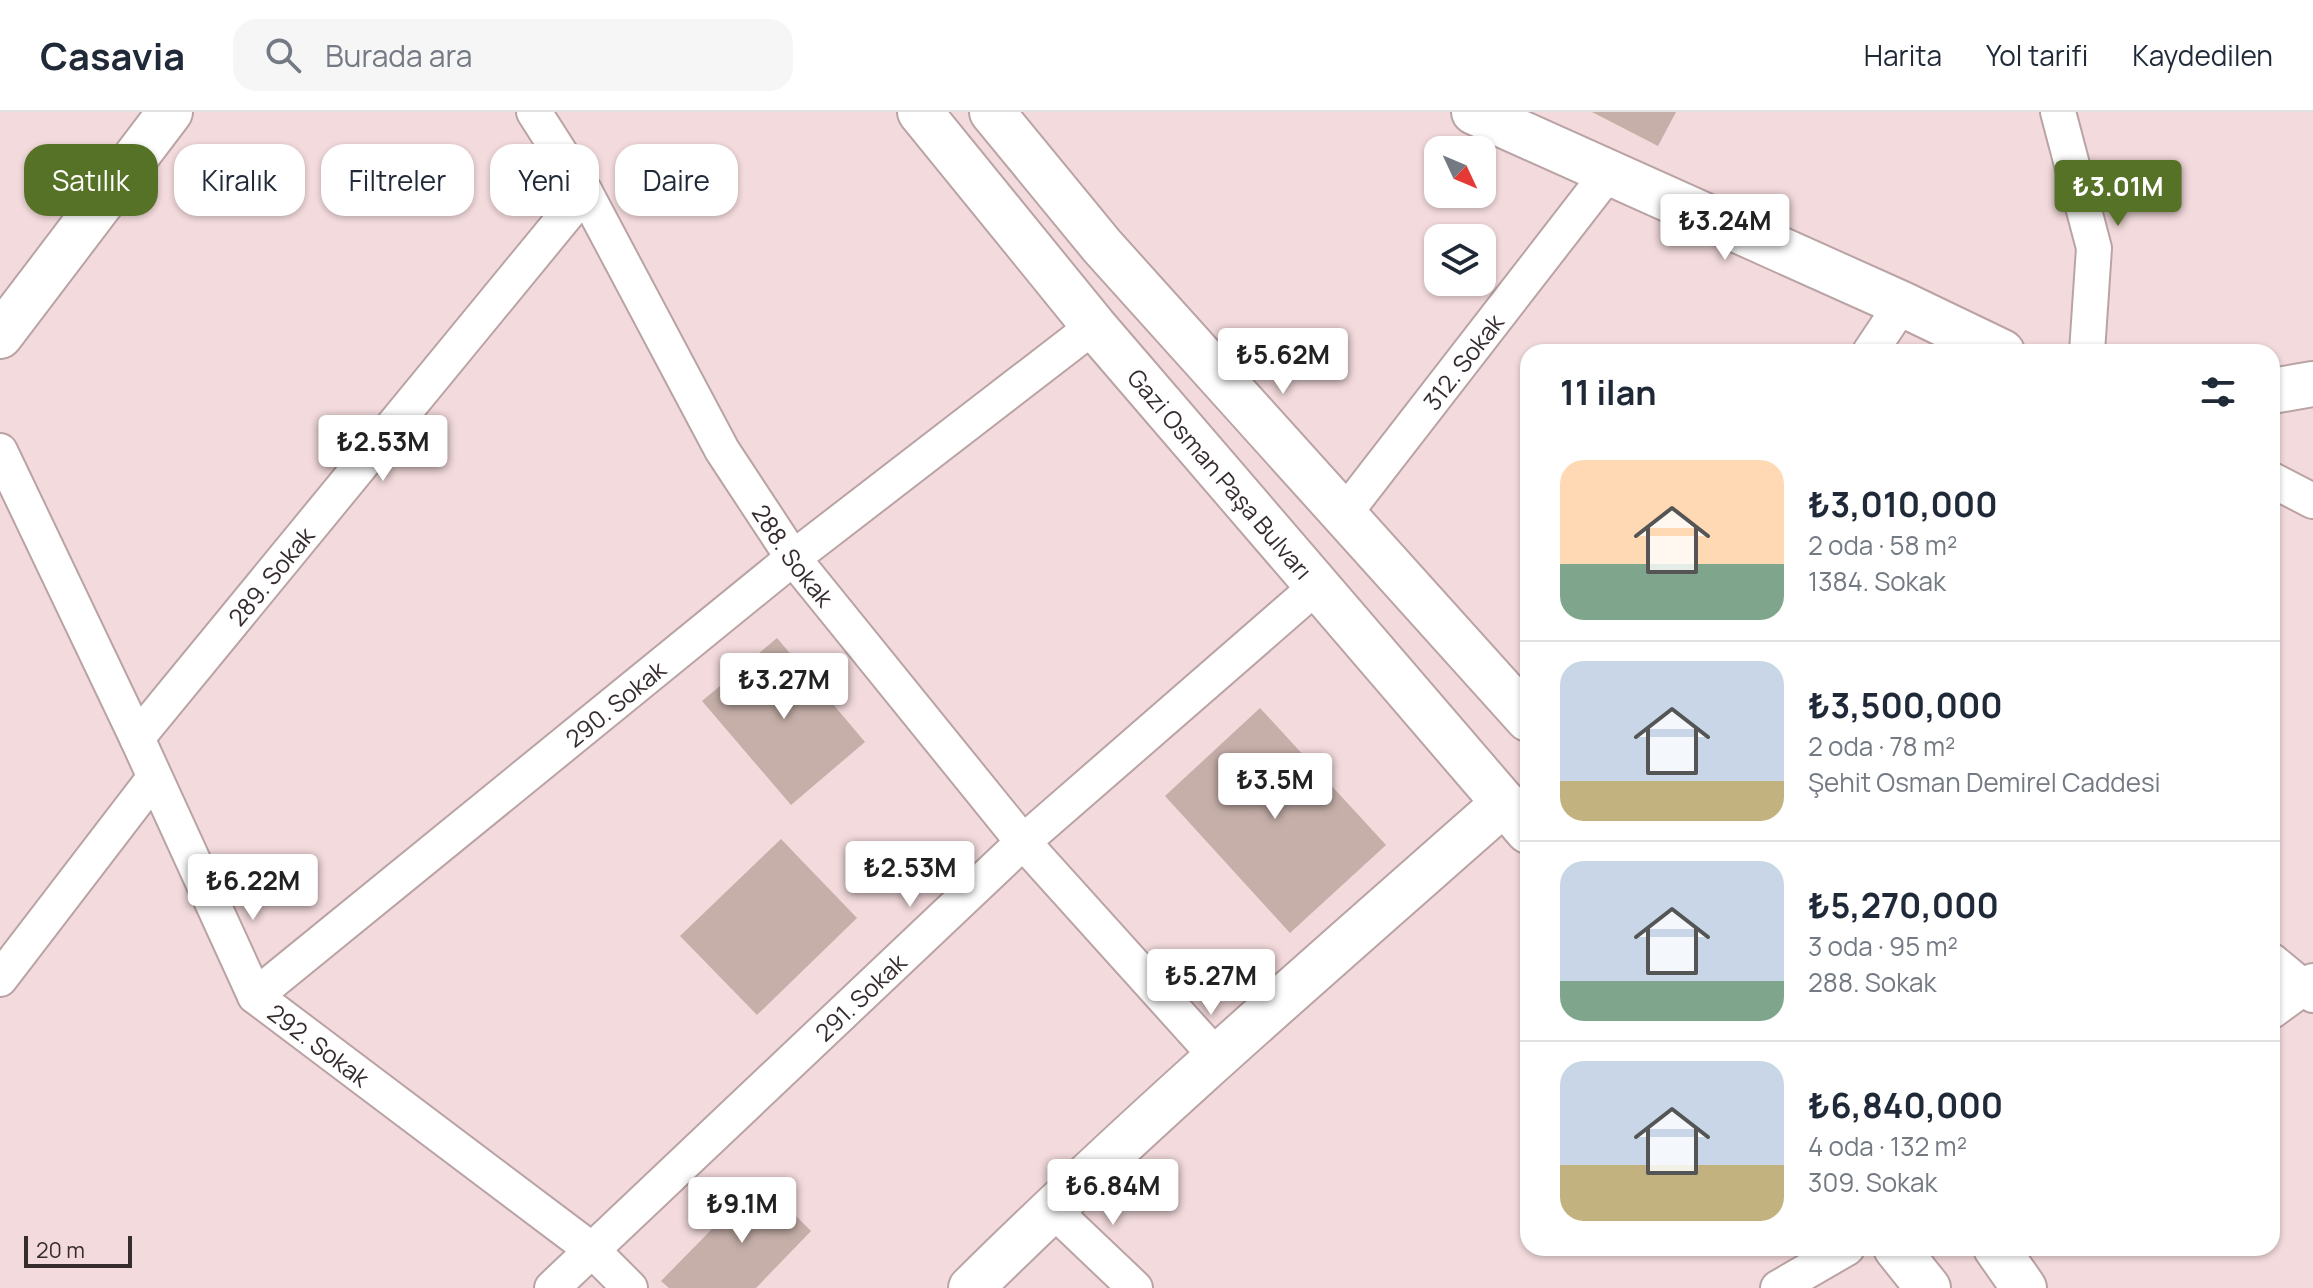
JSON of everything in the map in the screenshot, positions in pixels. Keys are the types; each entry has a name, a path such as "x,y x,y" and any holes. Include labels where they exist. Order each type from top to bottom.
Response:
{"main road":[{"path":"0,336 170,112"},
{"name":"Gazi Osman Paşa Bulvarı","path":"920,112 1094,326 1516,817"},
{"path":"992,112 1102,246 1520,710"},
{"path":"1474,112 1985,344"},
{"path":"2280,390 2313,384"},
{"path":"971,1288 1217,1057 1516,817"},
{"path":"1902,1256 1928,1288"},
{"path":"2002,1256 2024,1288"}],"street":[{"name":"288. Sokak","path":"534,112 554,144"},
{"path":"2058,112 2094,248 2088,344"},
{"name":"312. Sokak","path":"1345,513 1609,172"},
{"name":"289. Sokak","path":"137,738 565,216"},
{"name":"288. Sokak","path":"598,216 722,450 793,558 1023,842 1217,1057"},
{"path":"1875,344 1902,304"},
{"name":"290. Sokak","path":"255,996 793,558 1094,326"},
{"name":"292. Sokak","path":"0,451 137,738 255,996 592,1250 630,1288"},
{"path":"2280,484 2313,501"},
{"name":"291. Sokak","path":"552,1288 1023,842 1317,586"},
{"path":"0,979 154,778"},
{"path":"2280,967 2311,988 2280,1006"},
{"path":"1052,1209 1135,1288"},
{"path":"1778,1288 1833,1256"}],"building":[{"path":"1592,112 1676,112 1658,146"},
{"path":"777,638 865,742 791,805 702,701"},
{"path":"1260,708 1386,845 1290,933 1165,796"},
{"path":"781,839 857,918 757,1015 680,936"},
{"path":"760,1180 811,1231 756,1288 669,1288 661,1281"}]}
